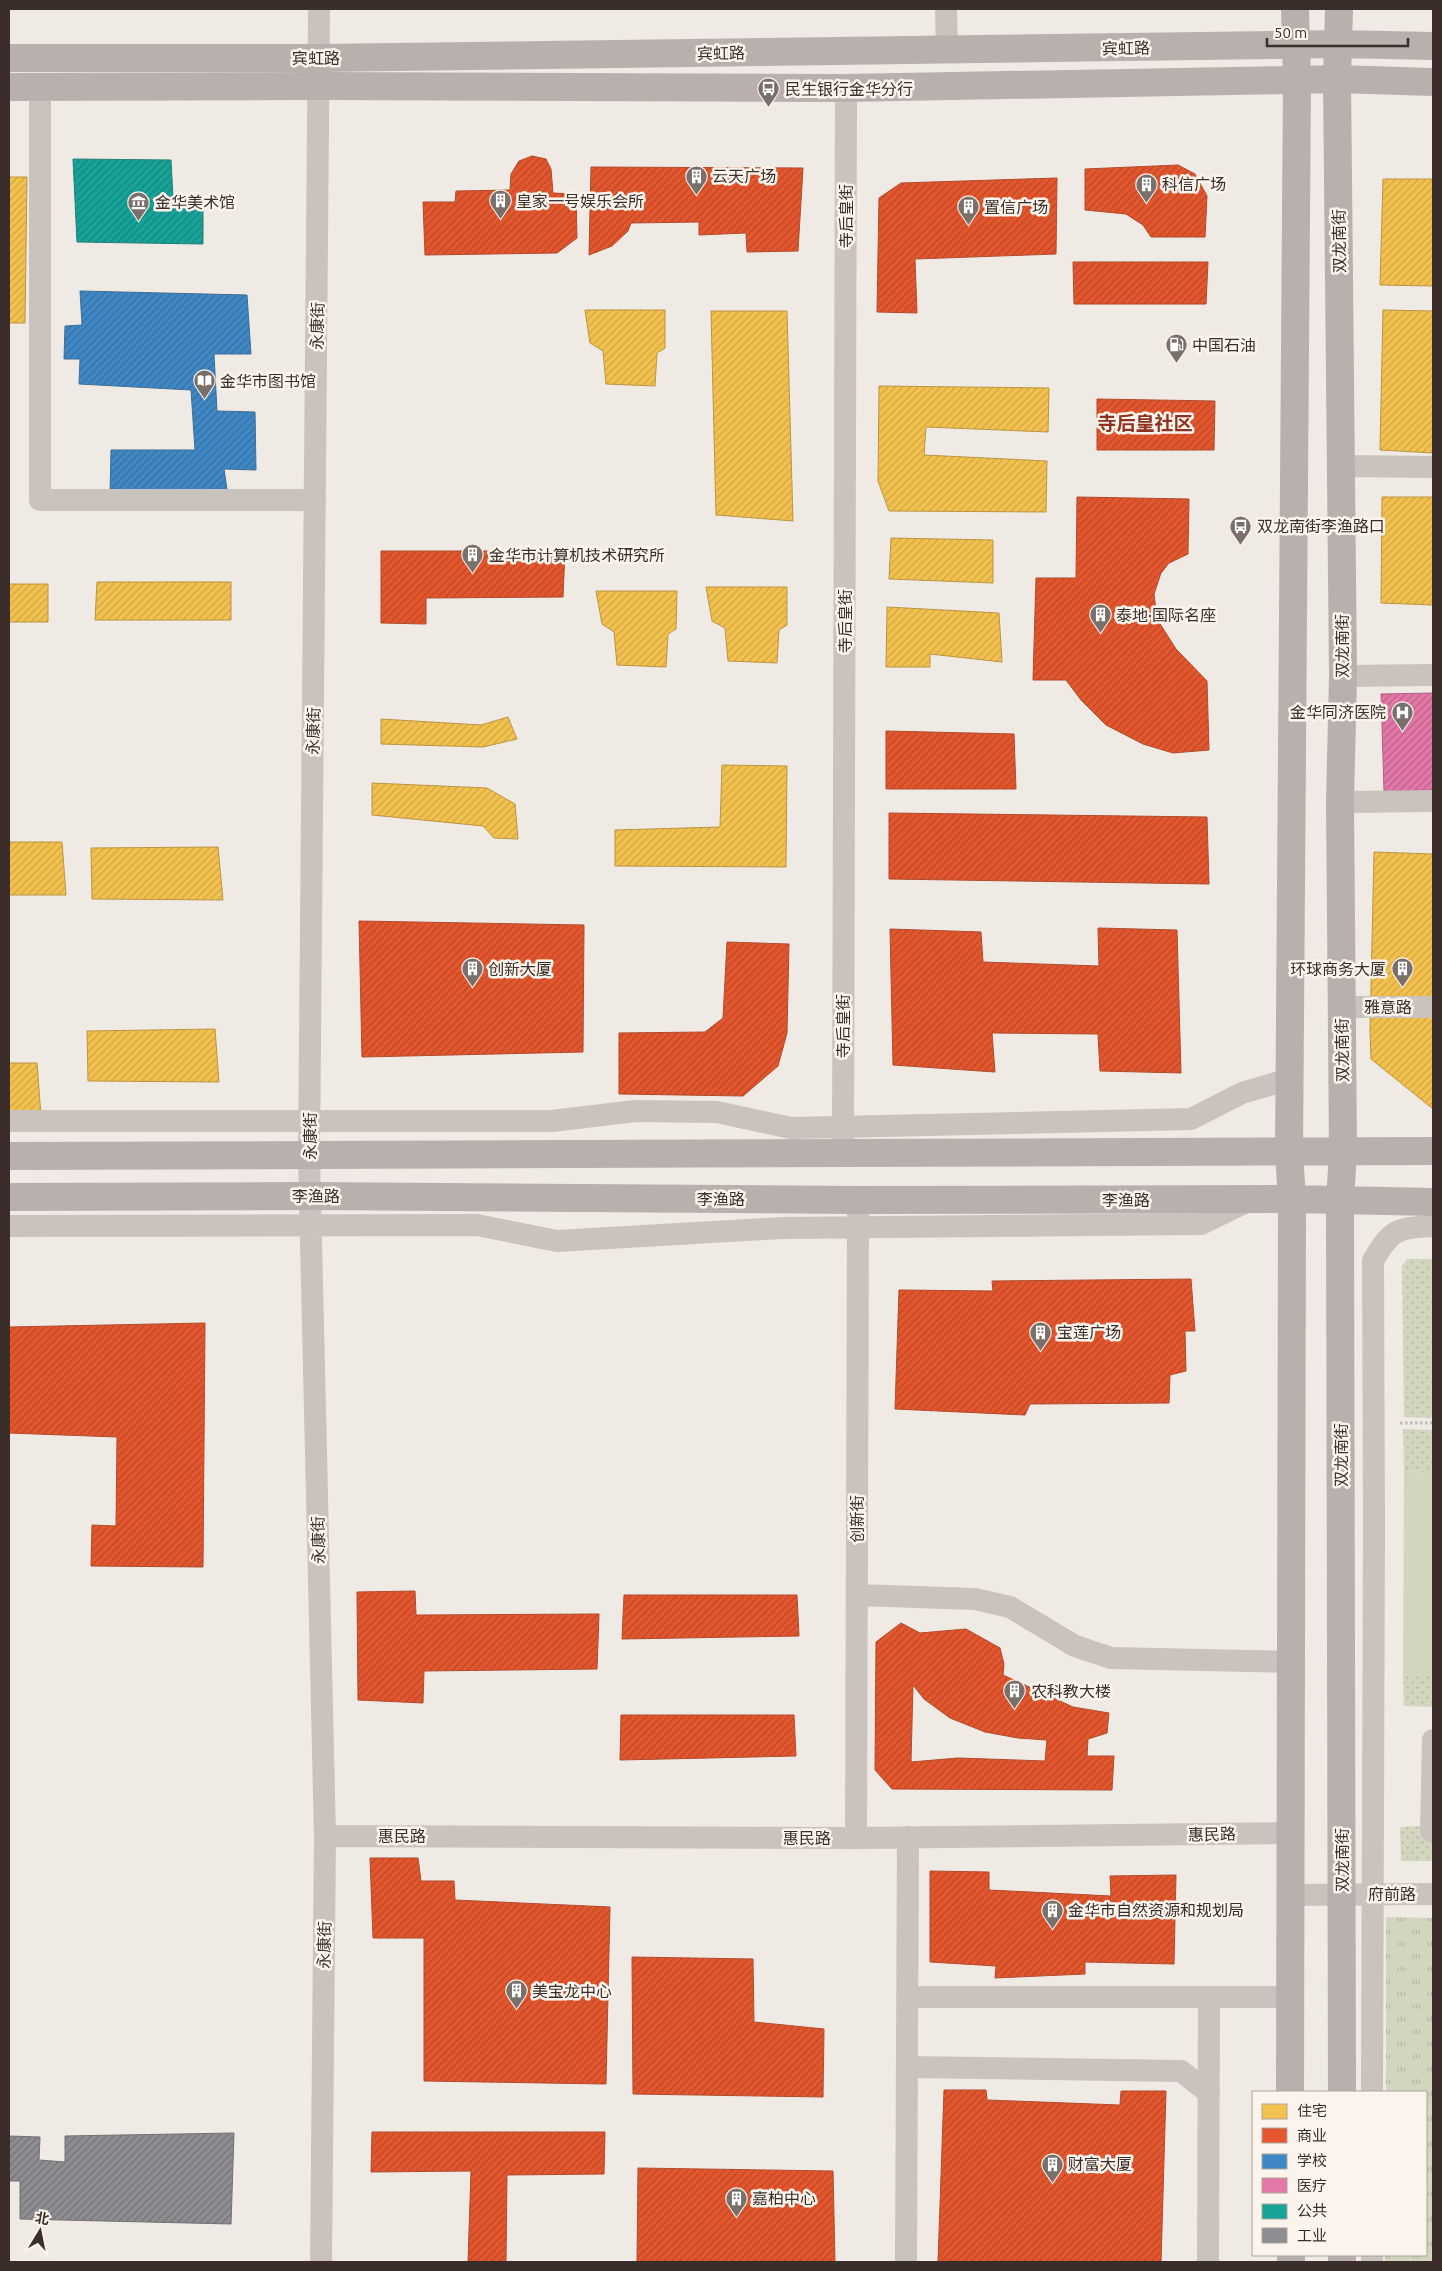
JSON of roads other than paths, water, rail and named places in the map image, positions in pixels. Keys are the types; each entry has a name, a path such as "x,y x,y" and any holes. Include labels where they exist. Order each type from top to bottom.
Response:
{"main road":[{"path":"1290,2091 1289,1833 1292,1199 1289,1153 1297,80 1295,9"},
{"name":"双龙南街","path":"1339,9 1337,79 1343,676 1340,802 1343,1151 1340,1202 1342,2091"},
{"name":"宾虹路","path":"9,58 319,58 1339,44 1433,46"},
{"name":"宾虹路","path":"9,88 319,86 846,88 1337,79 1433,82"},
{"path":"9,1156 1433,1151"},
{"name":"李渔路","path":"9,1197 311,1196 858,1200 1292,1199 1340,1202 1433,1202"}],"street":[{"name":"永康街","path":"319,9 309,1156 325,1836 321,2262"},
{"path":"946,9 947,50"},
{"path":"40,88 40,500 315,500"},
{"name":"寺后皇街","path":"843,1154 846,88"},
{"path":"1341,466 1433,467"},
{"path":"1343,676 1433,675"},
{"path":"1340,802 1433,801"},
{"name":"雅意路","path":"1342,1007 1433,1007"},
{"path":"9,1121 552,1121 635,1111 717,1112 791,1128 1191,1119 1242,1093 1290,1079"},
{"path":"9,1226 477,1225 557,1242 782,1228 1201,1224 1250,1199"},
{"name":"创新街","path":"856,1838 858,1200"},
{"path":"1372,2091 1373,1262 1385,1240 1403,1228 1433,1226"},
{"path":"857,1595 975,1599 1010,1607 1075,1646 1111,1658 1290,1662"},
{"path":"1433,1740 1431,1831 1433,1831"},
{"name":"惠民路","path":"325,1836 856,1838 1289,1833"},
{"path":"906,2262 908,1837"},
{"name":"府前路","path":"1290,1895 1433,1894"},
{"path":"907,1997 1290,1998"},
{"path":"1208,2262 1209,1997"},
{"path":"907,2067 1181,2071 1209,2093"}],"place":[{"name":"民生银行金华分行","path":"769,108"},
{"name":"云天广场","path":"696,195"},
{"name":"科信广场","path":"1146,203"},
{"name":"皇家一号娱乐会所","path":"500,220"},
{"name":"金华美术馆","path":"139,221"},
{"name":"置信广场","path":"968,226"},
{"name":"中国石油","path":"1176,364"},
{"name":"金华市图书馆","path":"204,400"},
{"name":"双龙南街李渔路口","path":"1241,545"},
{"name":"金华市计算机技术研究所","path":"473,574"},
{"name":"泰地·国际名座","path":"1100,634"},
{"name":"金华同济医院","path":"1402,731"},
{"name":"创新大厦","path":"472,988"},
{"name":"环球商务大厦","path":"1402,988"},
{"name":"宝莲广场","path":"1041,1351"},
{"name":"农科教大楼","path":"1015,1710"},
{"name":"金华市自然资源和规划局","path":"1052,1929"},
{"name":"美宝龙中心","path":"516,2010"},
{"name":"财富大厦","path":"1052,2183"},
{"name":"嘉柏中心","path":"736,2217"}],"district":[{"name":"寺后皇社区","path":"1145,423"}]}
